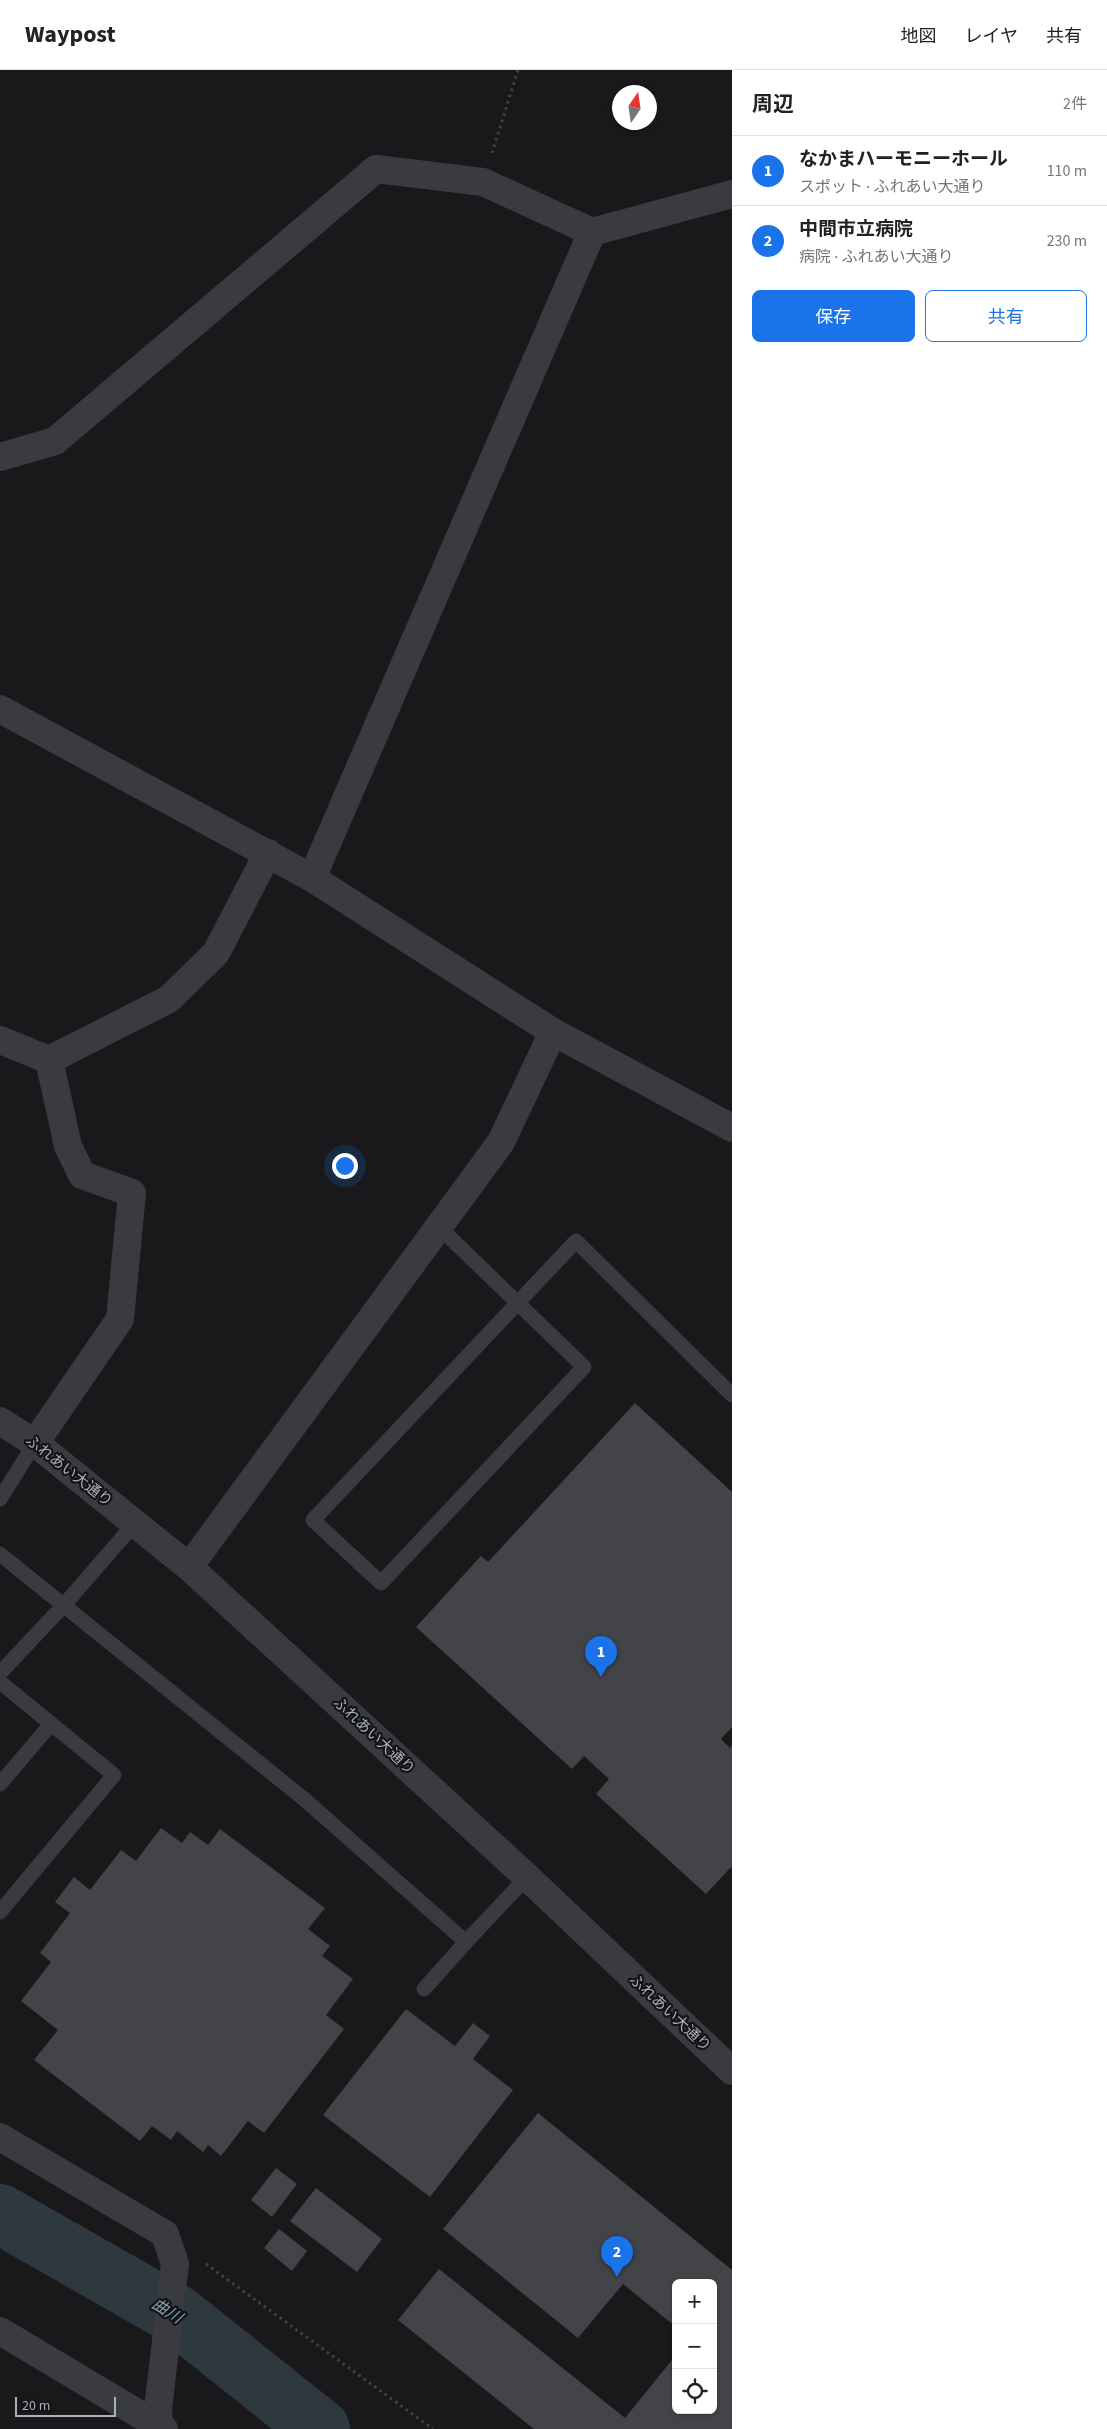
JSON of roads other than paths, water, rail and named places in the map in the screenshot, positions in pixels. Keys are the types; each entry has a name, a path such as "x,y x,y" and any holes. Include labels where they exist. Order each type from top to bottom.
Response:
{"street":[{"path":"0,457 55,441 376,168 483,182 592,232 732,194"},
{"path":"312,878 592,232"},
{"path":"0,709 312,878 553,1032 732,1128"},
{"path":"0,1040 49,1060 169,999 216,953 268,853"},
{"path":"189,1567 501,1142 553,1032"},
{"path":"36,1443 120,1320 132,1193 82,1176 68,1146 49,1060"},
{"name":"ふれあい大通り","path":"0,1421 36,1443 189,1567 527,1876 732,2071"},
{"path":"0,2137 165,2234 175,2264 160,2423 0,2331"}],"lane":[{"path":"439,1227 517,1303 584,1367 382,1583 313,1520 517,1303 576,1241 732,1395"},
{"path":"0,1499 36,1443"},
{"path":"0,1673 135,1523"},
{"path":"0,1554 304,1799 466,1942"},
{"path":"0,1682 114,1775 0,1912"},
{"path":"0,1784 51,1724"},
{"path":"424,1989 527,1876"}],"waterway":[{"name":"曲川","path":"0,2214 177,2315 320,2429"}],"place":[{"name":"なかまハーモニーホール","path":"601,1677"},
{"name":"中間市立病院","path":"617,2277"}]}
